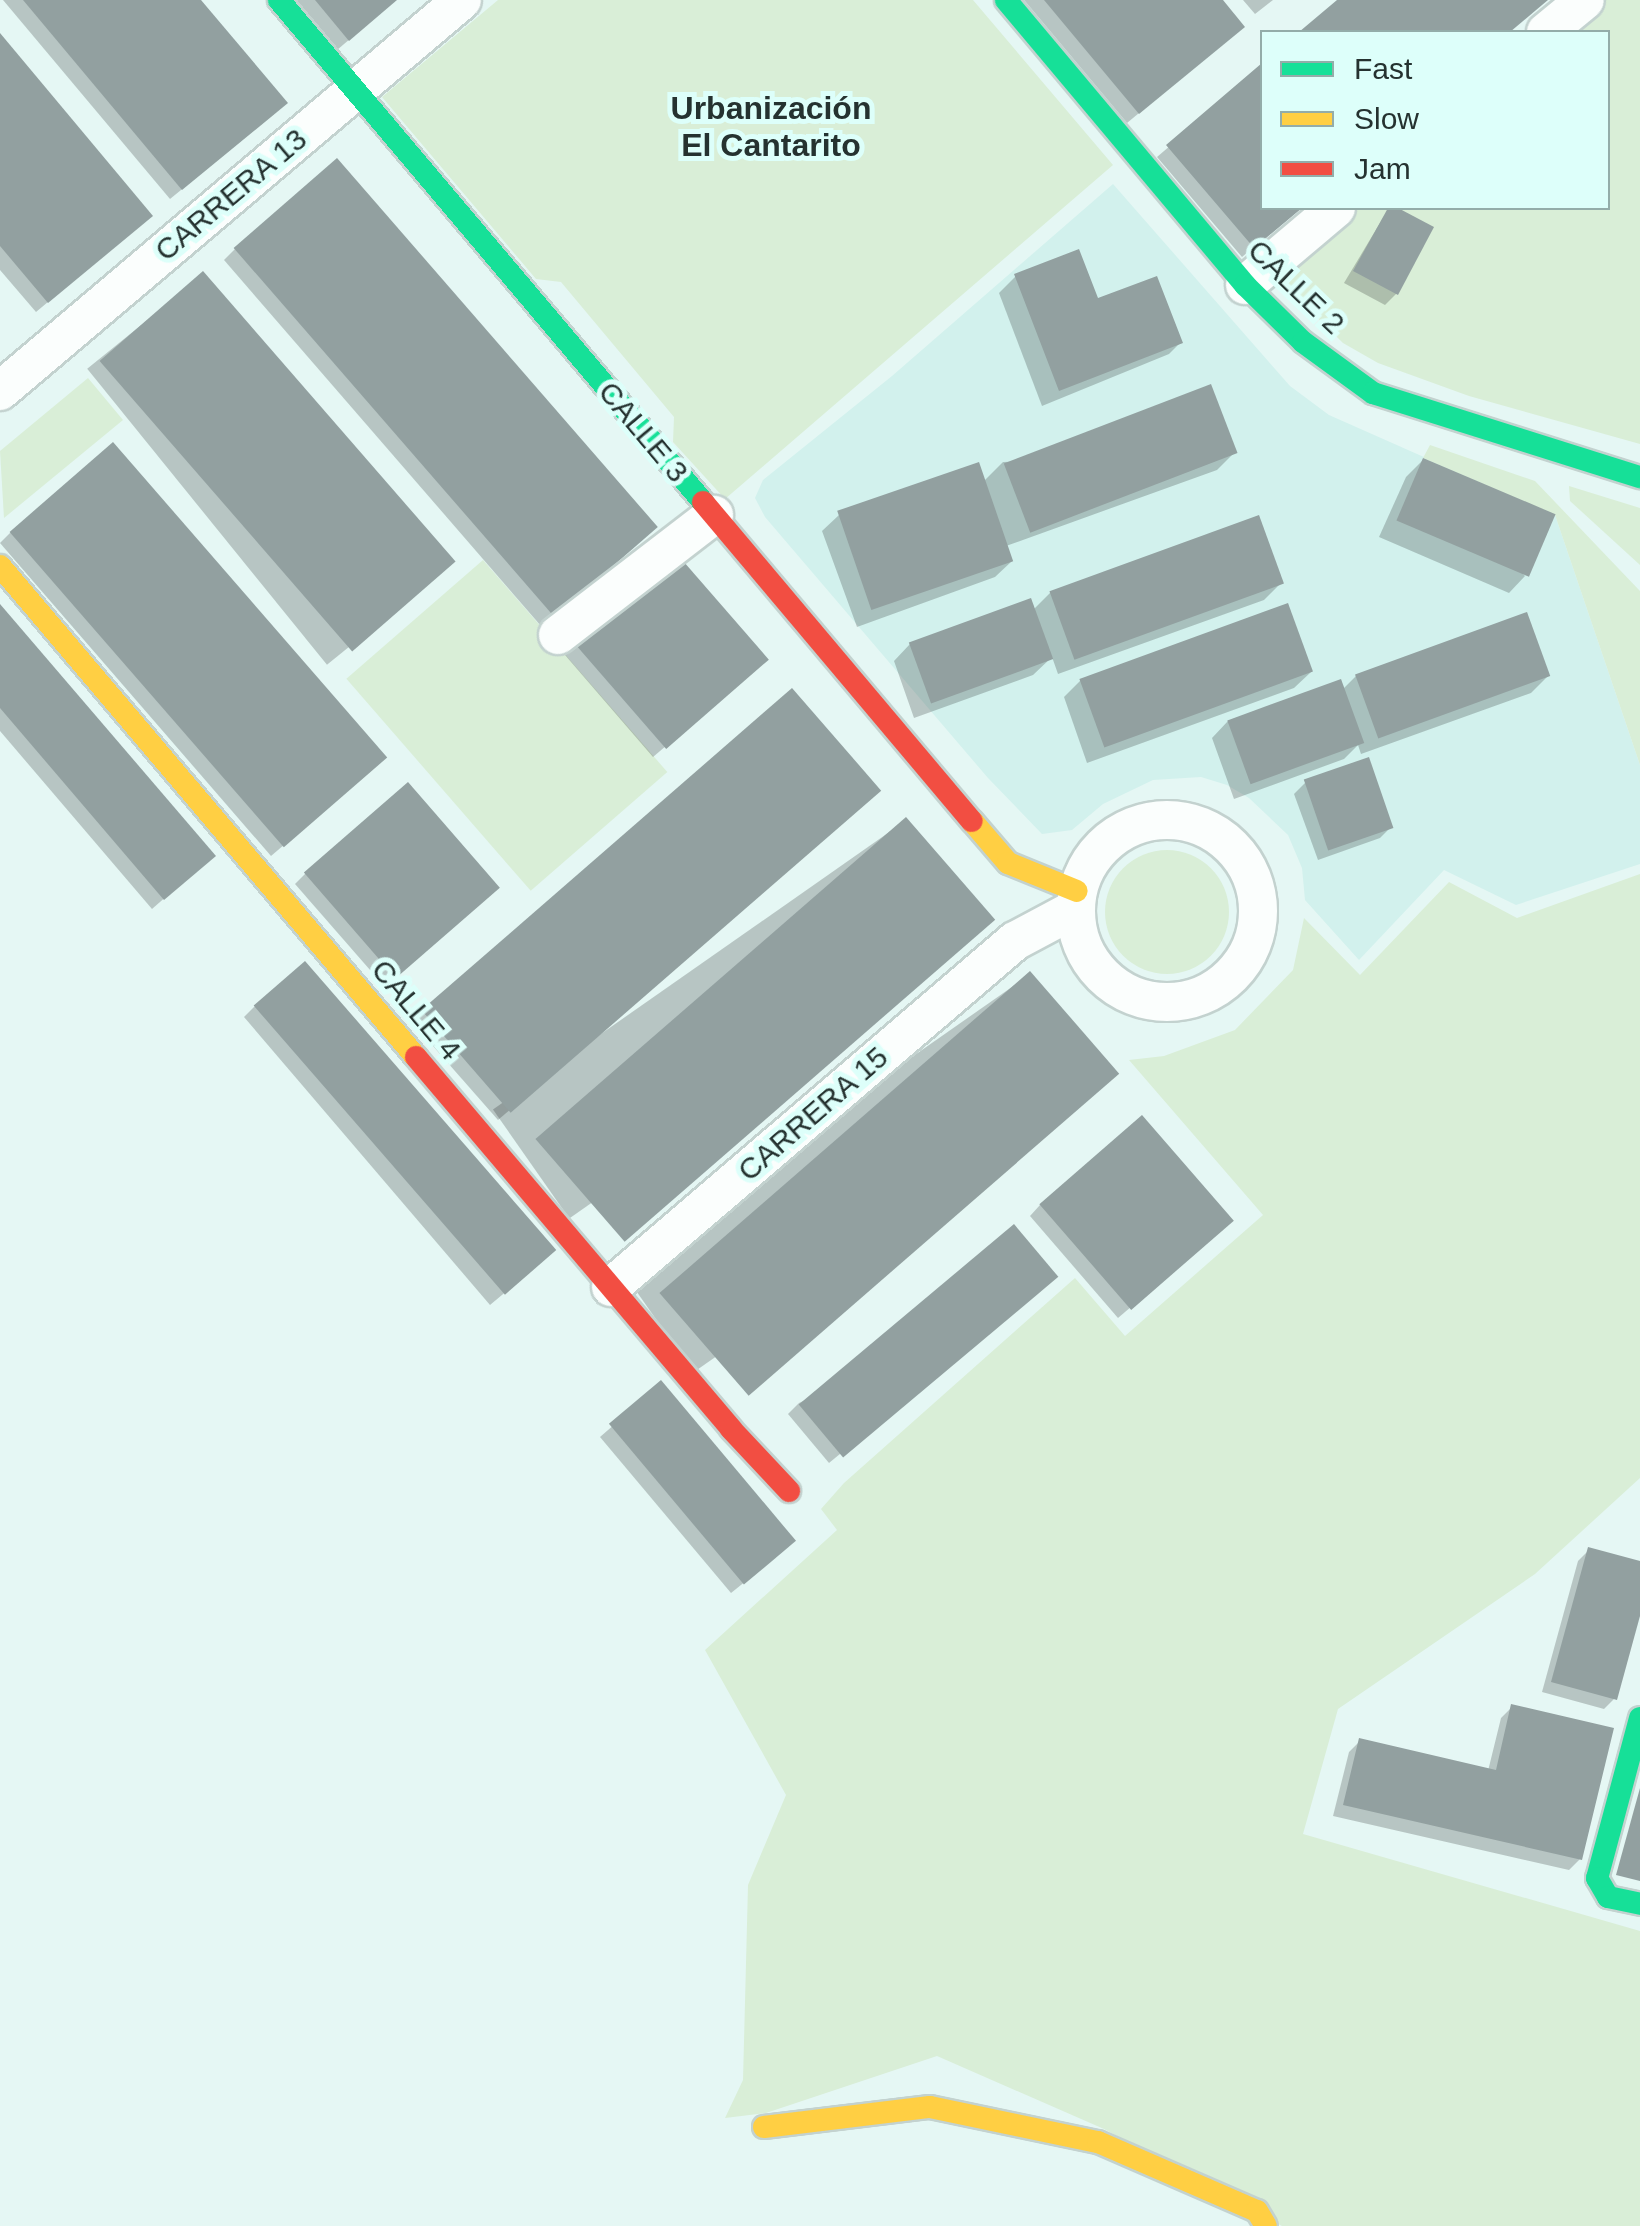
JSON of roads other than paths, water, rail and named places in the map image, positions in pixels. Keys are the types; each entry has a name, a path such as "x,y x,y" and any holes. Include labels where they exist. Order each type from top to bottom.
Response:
{"street":[{"name":"CALLE 3","path":"279,0 1008,863 1082,900"},
{"name":"CARRERA 13","path":"0,391 462,0"},
{"name":"CALLE 2","path":"1006,0 1245,285 1303,342 1372,392 1640,477"},
{"path":"1548,30 1584,0"},
{"path":"1245,285 1334,210"},
{"path":"558,635 714,515"},
{"name":"CALLE 4","path":"0,566 611,1287 789,1491"},
{"path":"1151,821 1204,827 1220,836 1244,862 1257,894 1256,930 1242,963 1200,996 1165,1002 1147,1000 1114,986 1082,900 1118,834 1151,821"},
{"name":"CARRERA 15","path":"611,1287 1015,941 1082,900"},
{"path":"1640,1718 1597,1878 1608,1897 1640,1904"},
{"path":"764,2127 930,2107 1098,2142 1256,2211 1266,2226"}],"district":[{"name":"Urbanización El Cantarito","path":"771,128"}]}
